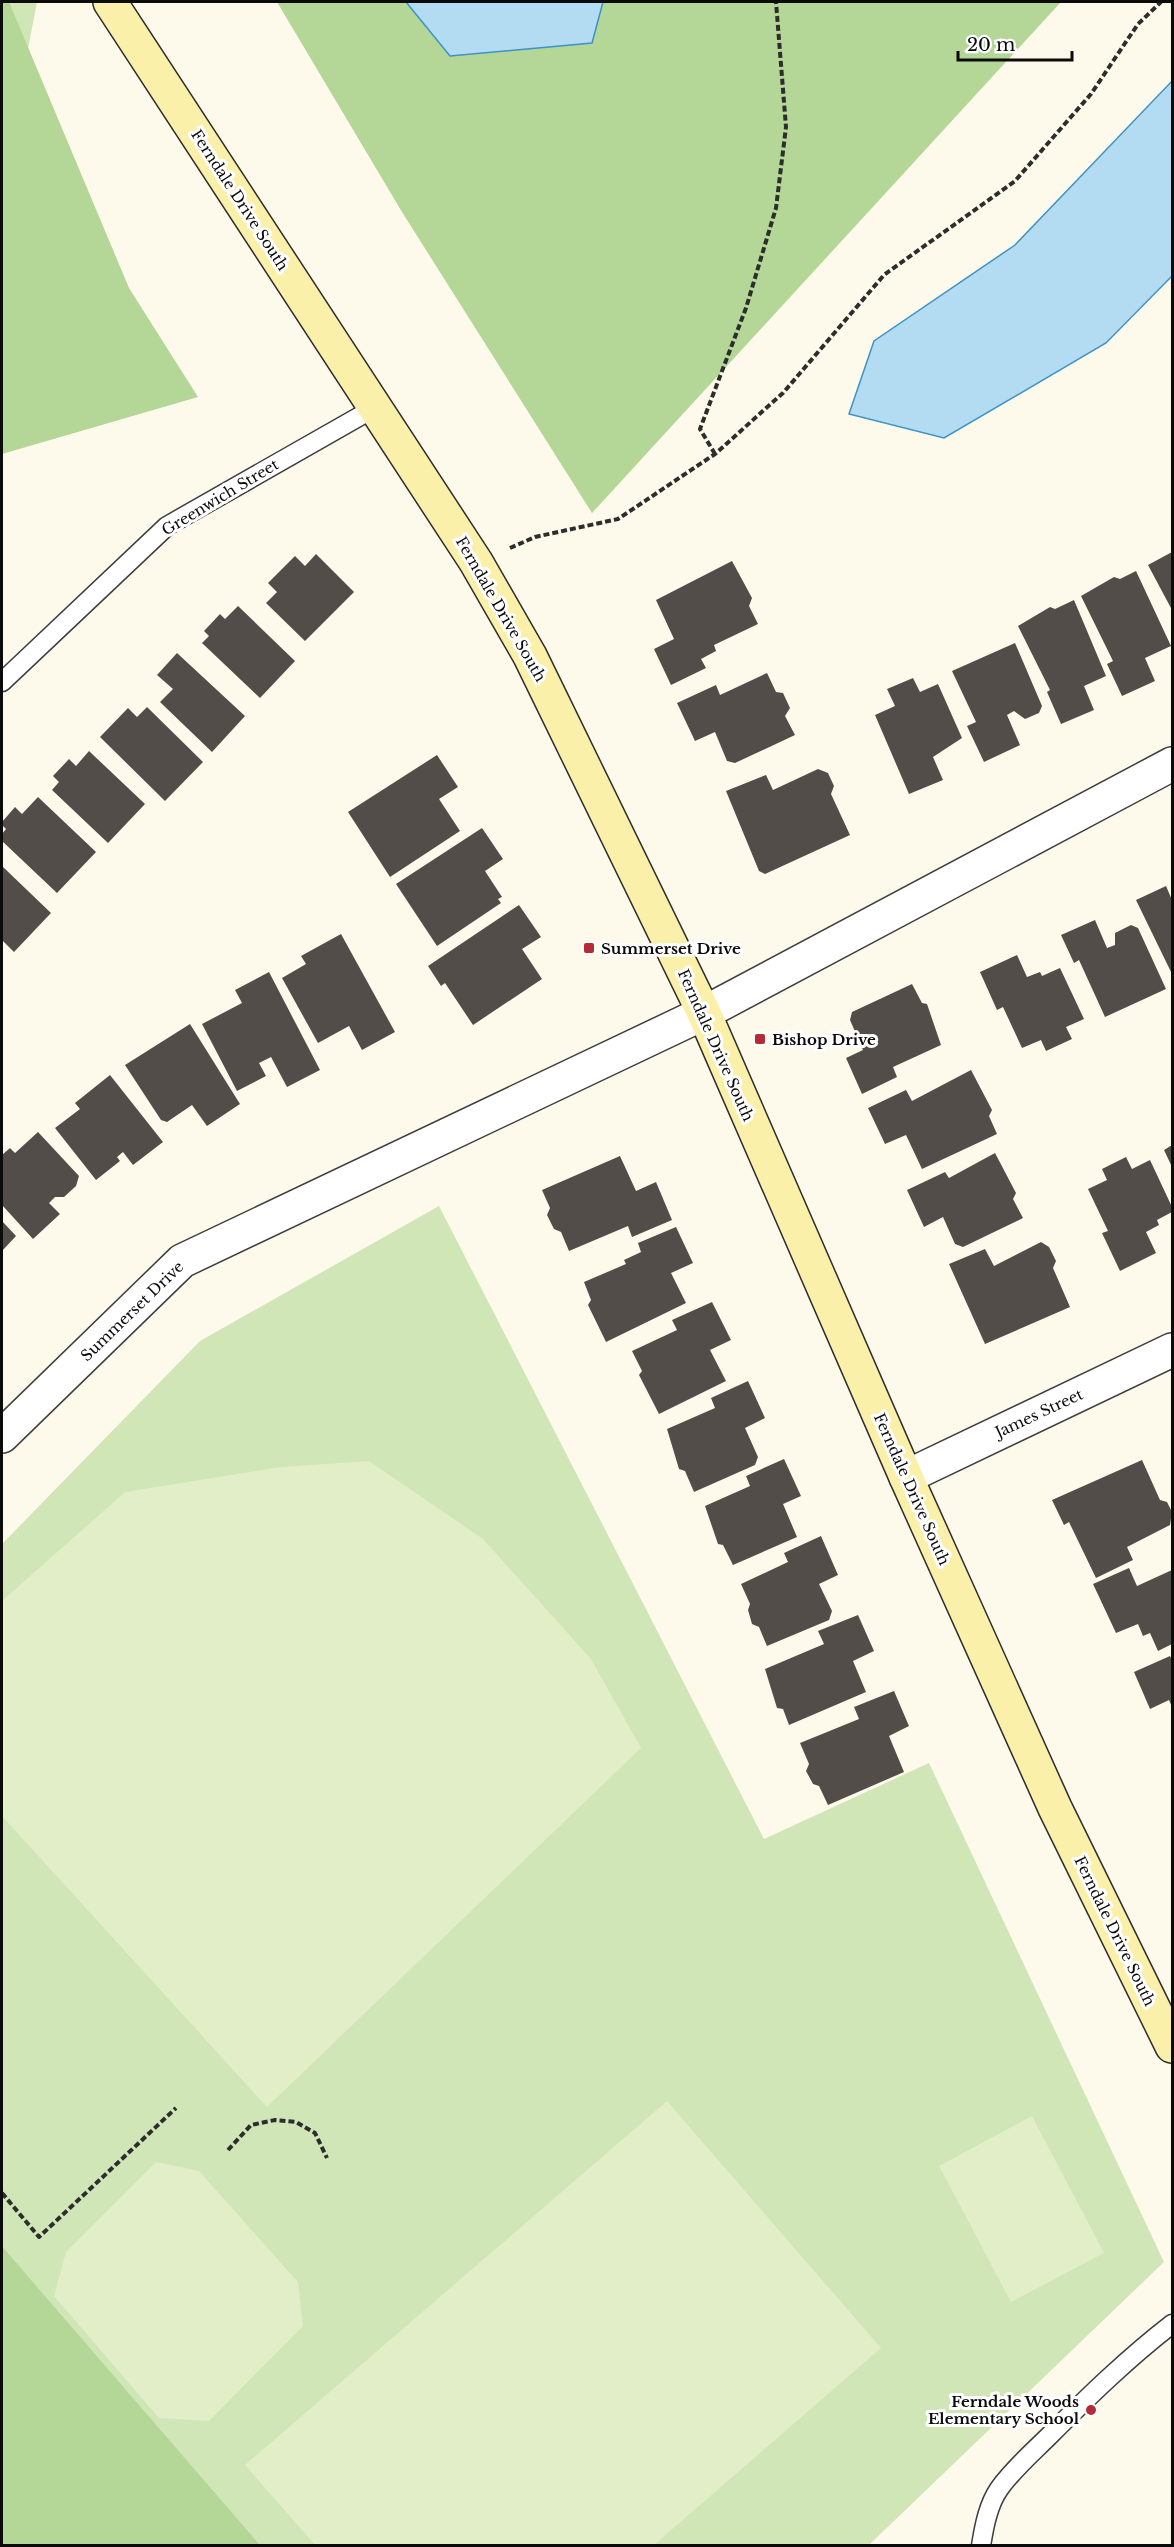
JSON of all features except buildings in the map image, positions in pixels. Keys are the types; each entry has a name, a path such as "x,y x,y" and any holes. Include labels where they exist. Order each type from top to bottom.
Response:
{"main road":[{"name":"Ferndale Drive South","path":"110,2 376,406 476,562 530,656 704,1013 906,1477 1055,1808 1173,2046"}],"street":[{"path":"704,1013 1173,764"},
{"name":"Summerset Drive","path":"2,1436 182,1261 704,1013"},
{"name":"James Street","path":"906,1477 1173,1350"}],"lane":[{"name":"Greenwich Street","path":"2,682 167,526 376,406"},
{"path":"981,2546 985,2521 998,2490 1101,2385 1137,2351 1173,2324"}],"path":[{"path":"715,454 700,429 746,308 776,208 786,128 776,2"},
{"path":"476,562 535,537 618,519 715,454 783,393 884,275 1015,181 1091,94 1138,24 1161,2"},
{"path":"2,2193 39,2237 176,2108"},
{"path":"228,2150 251,2125 275,2120 296,2122 315,2133 327,2158"}],"green space":[{"path":"2,2 37,2 2,186"},
{"path":"2,2 9,2 129,288 198,397 2,454"},
{"path":"277,2 1061,2 592,513 402,212"},
{"path":"439,1206 764,1839 929,1763 1164,2262 869,2545 260,2545 2,2246 2,1544 200,1341"},
{"path":"369,1461 483,1539 591,1659 641,1748 267,2107 2,1816 2,1601 125,1492 281,1467"},
{"path":"667,2101 881,2348 654,2545 315,2545 245,2465"},
{"path":"1032,2116 1104,2253 1011,2302 939,2166"},
{"path":"156,2162 199,2171 298,2282 303,2326 209,2421 159,2418 54,2296 66,2252"},
{"path":"2,2246 260,2545 2,2545"}],"water":[{"path":"406,2 603,2 592,43 450,56"},
{"path":"1172,81 1172,276 1106,343 944,438 849,414 874,341 1015,245"}],"place":[{"name":"Summerset Drive","path":"589,948"},
{"name":"Bishop Drive","path":"760,1039"},
{"name":"Ferndale Woods Elementary School","path":"1091,2410"}]}
